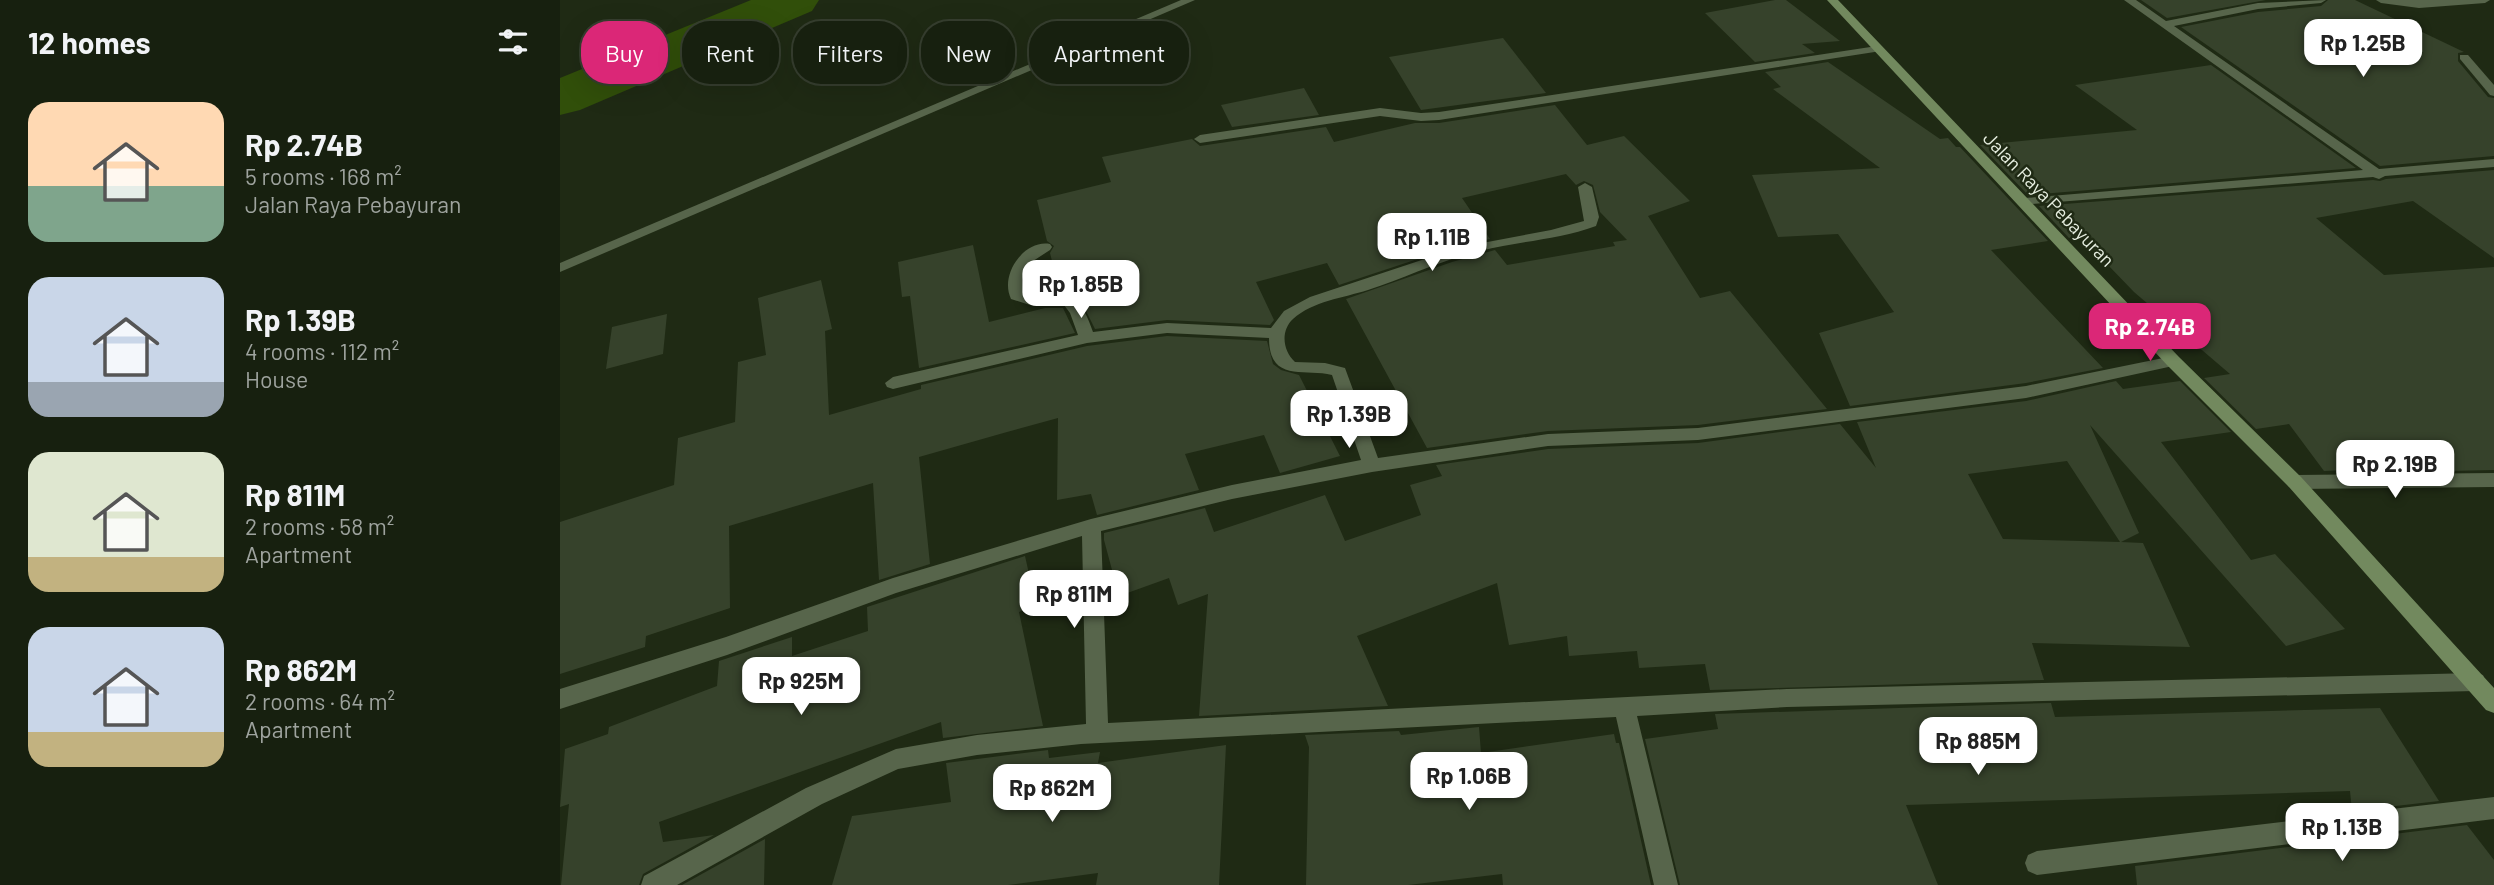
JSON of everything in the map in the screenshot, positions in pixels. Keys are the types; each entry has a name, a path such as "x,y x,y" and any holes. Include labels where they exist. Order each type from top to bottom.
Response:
{"main road":[{"name":"Jalan Raya Pebayuran","path":"1832,0 2174,361 2295,482 2494,703"}],"street":[{"path":"560,268 1190,0"},
{"path":"2129,0 2379,175"},
{"path":"2164,25 2246,8 2320,0"},
{"path":"2381,0 2419,5 2485,0"},
{"path":"1200,139 1380,111 1421,117 1439,116 1877,49"},
{"path":"2464,57 2494,92"},
{"path":"2025,202 2379,175 2494,163"},
{"path":"1372,465 1343,377 1332,368 1292,368 1285,363 1277,350 1276,333 1287,315 1305,304 1479,246 1591,223 1585,187"},
{"path":"1045,247 1020,262 1015,280 1016,296 1025,301 1060,299 1070,302 1075,307 1087,338"},
{"path":"893,383 1087,338 1167,328 1276,333"},
{"path":"560,699 727,646 893,586 1091,526 1232,492 1372,465 1548,440 1698,434 2026,392 2174,361"},
{"path":"2295,482 2494,480"},
{"path":"1091,526 1097,733"},
{"path":"653,885 814,796 896,759 977,745 1097,733 1787,698 2475,682"},
{"path":"1624,707 1666,885"},
{"path":"2037,863 2494,808"}],"building":[{"path":"1786,0 1840,41 1802,44 1815,53 1755,62 1705,13"},
{"path":"2141,0 2266,0 2167,18"},
{"path":"2328,0 2355,0 2464,52 2458,53 2458,61 2488,97 2494,98 2494,156 2380,166 2181,27 2258,12 2321,6"},
{"path":"1503,38 1546,93 1421,110 1389,57"},
{"path":"1828,62 1940,139 1948,138 1956,147 1960,147 2048,241 1991,250 2103,368 2026,383 1850,406 1819,333 1894,312 1838,234 1778,237 1752,175 1880,168 1773,89 1781,87 1765,72"},
{"path":"2211,65 2356,168 2028,195 1980,145 2137,130 2075,85"},
{"path":"1304,88 1319,115 1232,127 1221,105"},
{"path":"1555,105 1587,145 1624,136 1690,201 1648,216 1700,298 1730,291 1827,409 1698,425 1548,431 1427,448 1346,299 1495,250 1507,265 1615,246 1613,242 1627,240 1600,212 1593,185 1584,181 1576,185 1566,174 1462,198 1490,239 1460,245 1339,285 1327,263 1256,282 1274,320 1270,325 1167,320 1095,329 1082,303 1075,297 1060,293 1050,253 1054,246 1047,241 1037,200 1111,182 1102,157 1192,139 1200,146 1326,127 1334,142 1415,123 1439,123"},
{"path":"2494,170 2494,258 2413,201 2316,218 2384,275 2494,267 2494,470 2448,471 2444,466 2324,471 2289,424 2256,429 2204,378 2230,374 2134,292 2080,236 2069,238 2039,206 2380,181"},
{"path":"973,245 989,322 1045,308 1063,308 1075,333 919,368 910,296 902,297 898,262"},
{"path":"821,280 832,329 825,331 829,415 921,389 921,385 1087,346 1167,336 1267,341 1273,364 1281,370 1299,375 1340,456 1280,473 1264,435 1185,454 1199,490 1097,515 1091,494 1057,500 1058,418 1007,432 919,457 930,564 879,580 873,483 729,526 730,608 646,636 645,647 560,674 560,522 674,485 678,438 735,422 738,362 766,355 758,298"},
{"path":"667,314 663,354 606,369 612,327"},
{"path":"2116,381 2123,389 2180,381 2231,432 2161,442 2251,560 2275,554 2345,629 2286,646 2090,425 2139,533 2121,542 2143,543 2190,647 2032,643 2044,680 1710,690 1705,664 1639,668 1637,651 1569,656 1567,636 1509,645 1497,583 1357,636 1388,706 1199,716 1208,594 1178,605 1169,578 1119,596 1104,540 1104,533 1205,508 1214,532 1325,495 1345,541 1421,515 1410,485 1442,476 1436,465 1548,449 1698,443 1840,424 1876,468 1857,422 2026,401","holes":["2067,461 2120,542 2003,539 1968,474"]},
{"path":"1025,556 1036,605 1019,612 1043,726 943,738 941,722 659,822 663,842 714,835 643,874 639,885 561,885 569,804 560,807 565,749 608,734 609,727 717,686 719,661 792,637 792,656 868,631 867,607"},
{"path":"2051,703 2055,717 2380,708 2439,801 2352,811 2350,791 1906,805 1938,885 1680,885 1645,739 1718,729 1715,714"},
{"path":"1479,727 1481,753 1614,734 1616,743 1619,743 1651,885 1503,885 1502,874 1408,885 1306,885 1309,747 1305,735 1399,731 1401,735"},
{"path":"1226,745 1219,885 1096,885 1098,873 1008,885 832,885 852,816 951,802 946,763 1048,750 1049,758 1100,752 1098,763"},
{"path":"2467,825 2494,860 2494,885 2137,885 2135,866"},
{"path":"765,839 764,885 682,885"}],"waterway":[{"path":"560,98 794,0"}]}
